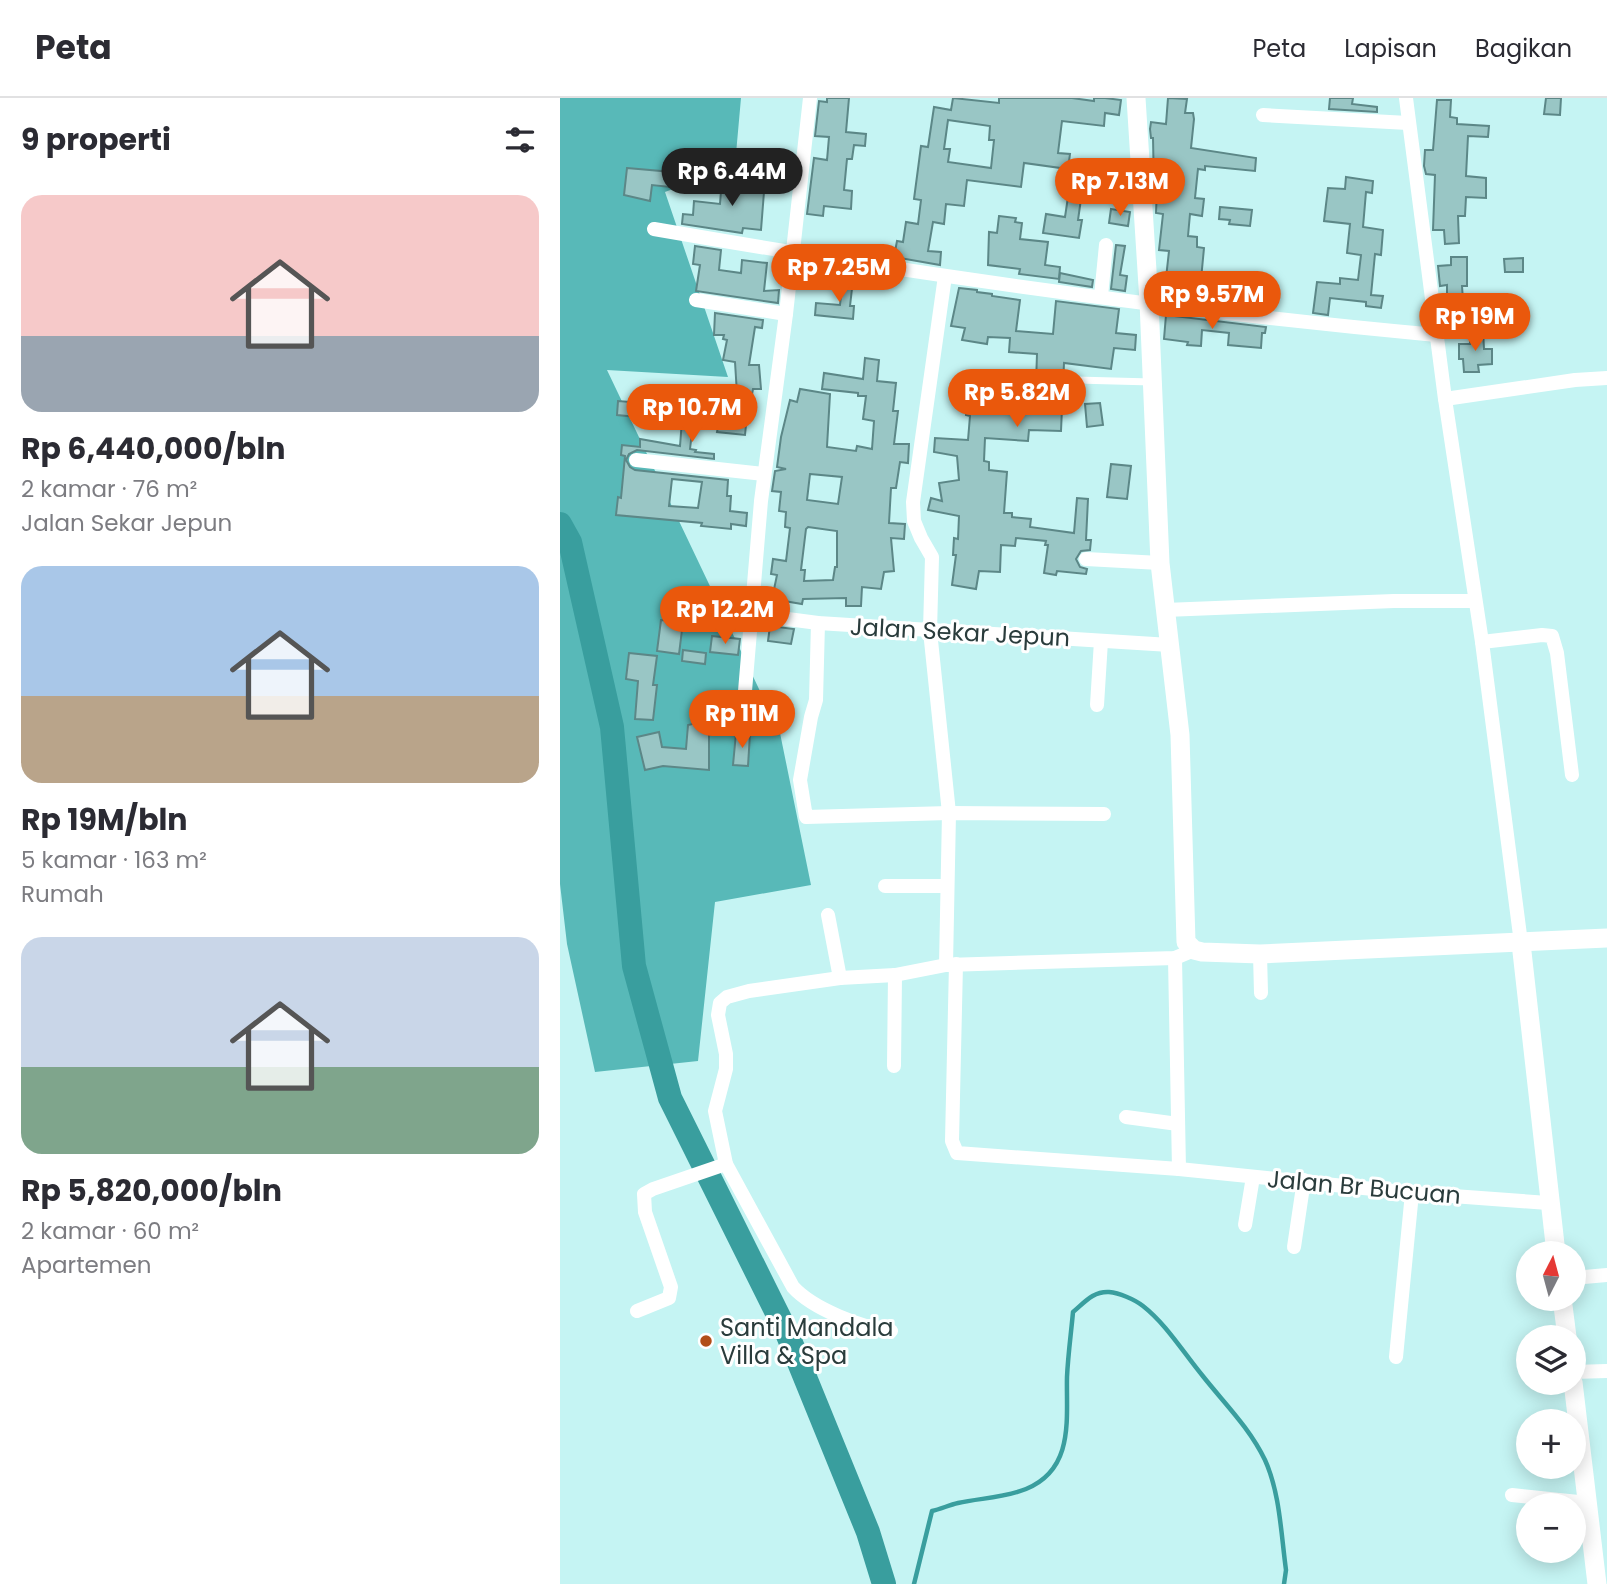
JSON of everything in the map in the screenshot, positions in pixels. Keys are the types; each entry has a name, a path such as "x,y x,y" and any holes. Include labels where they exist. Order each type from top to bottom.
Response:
{"main road":[{"path":"1136,98 1149,302 1160,563 1180,735 1186,942 1194,950 1211,953 1261,954 1607,938"},
{"path":"1521,943 1554,1241"},
{"path":"1575,1395 1597,1584"}],"street":[{"path":"744,703 764,474 786,314 810,98"},
{"path":"1405,98 1445,399 1482,642 1521,943"},
{"path":"1263,115 1408,122"},
{"path":"654,229 945,276 1293,322 1436,335"},
{"path":"1101,296 1106,245"},
{"path":"945,276 913,502 914,521 932,557 930,631 949,813 946,886 951,965"},
{"path":"696,300 786,314"},
{"path":"1445,399 1575,380 1607,378"},
{"path":"636,460 764,474"},
{"path":"1086,559 1160,563"},
{"path":"1165,610 1394,601 1475,601"},
{"name":"Jalan Sekar Jepun","path":"668,608 750,614 818,623 1170,645"},
{"path":"818,623 817,700 811,718 800,780 805,803 804,815 811,818 949,813 1104,814"},
{"path":"1482,642 1552,636 1557,653 1572,775"},
{"path":"1097,705 1101,641"},
{"path":"885,886 946,886"},
{"path":"828,915 840,978"},
{"path":"891,1331 863,1325 803,1298 793,1287 723,1165 715,1111 726,1061 718,1015 720,1003 727,997 749,990 840,978 895,975 951,965 1175,958 1194,950"},
{"path":"1261,954 1261,993"},
{"path":"1175,958 1179,1169"},
{"name":"Jalan Br Bucuan","path":"951,965 952,1141 957,1153 1179,1169 1412,1193 1548,1203"},
{"path":"894,1066 895,975"},
{"path":"1126,1116 1178,1124"},
{"path":"637,1311 669,1298 671,1293 645,1212 644,1194 723,1165"},
{"path":"1245,1225 1253,1177"},
{"path":"1294,1247 1304,1180"},
{"path":"1396,1357 1412,1193"},
{"path":"1586,1277 1607,1275"},
{"path":"1586,1372 1607,1371"},
{"path":"1511,1495 1588,1503"}],"lane":[{"path":"1076,380 1152,382"}],"shaded area":[{"path":"560,98 741,98 735,165 665,192 728,377 607,370 780,733 811,885 715,902 698,1061 595,1072 567,944 560,884"}],"building":[{"path":"827,98 849,98 846,132 866,134 865,146 854,145 852,159 847,159 844,190 852,191 851,209 824,206 823,216 807,214 814,158 827,160 829,137 815,136 819,101 827,102"},
{"path":"953,98 999,103 999,98 1121,100 1119,115 1105,113 1104,126 1062,121 1058,153 1070,154 1068,169 1024,163 1021,187 967,180 964,206 946,204 944,224 933,222 928,251 941,252 940,265 894,257 897,241 903,242 906,222 918,224 921,200 914,199 921,146 928,147 934,107 951,110","holes":["948,120 990,126 989,140 994,140 991,168 948,162 950,149 944,149"]},
{"path":"1168,98 1187,99 1185,113 1193,113 1194,119 1191,148 1256,158 1255,171 1205,166 1205,170 1198,169 1195,198 1204,199 1202,216 1190,214 1188,236 1197,237 1197,247 1204,248 1200,290 1221,292 1220,303 1161,295 1161,277 1166,278 1169,251 1159,250 1163,214 1156,213 1157,188 1154,188 1153,138 1150,129 1151,122 1166,124"},
{"path":"1330,98 1353,98 1352,104 1377,107 1377,112 1329,109"},
{"path":"1546,98 1561,98 1560,115 1544,114"},
{"path":"1437,100 1451,100 1450,117 1457,118 1457,124 1489,126 1488,137 1468,136 1466,176 1486,178 1486,198 1466,197 1465,216 1458,216 1459,243 1445,244 1444,230 1433,230 1435,175 1426,174 1424,166 1425,150 1433,150"},
{"path":"627,168 672,172 670,187 652,185 650,201 624,195"},
{"path":"733,177 765,179 761,230 743,228 742,233 682,224 683,214 693,215 694,201 720,204 721,191 731,192"},
{"path":"1346,177 1373,181 1372,193 1366,192 1363,227 1383,230 1381,255 1375,254 1371,295 1383,296 1381,308 1366,306 1366,302 1330,298 1328,315 1313,313 1317,282 1340,284 1340,278 1358,280 1361,255 1347,253 1350,224 1324,221 1328,188 1345,189"},
{"path":"1068,197 1081,199 1079,238 1043,233 1046,214 1065,217"},
{"path":"1220,207 1252,210 1250,226 1229,224 1230,220 1219,219"},
{"path":"1111,209 1130,212 1128,226 1109,223"},
{"path":"999,216 1016,218 1015,222 1022,223 1020,239 1048,242 1045,265 1060,267 1059,279 1019,274 1020,269 988,265 989,232 997,233"},
{"path":"1116,245 1125,246 1120,275 1127,276 1125,291 1111,289"},
{"path":"695,246 721,250 719,270 741,273 742,260 767,263 764,291 779,290 778,303 696,291 700,265 693,264"},
{"path":"1451,257 1467,257 1467,286 1462,286 1463,300 1447,300 1447,285 1440,286 1438,266 1451,265"},
{"path":"1523,258 1523,272 1505,272 1504,259"},
{"path":"1060,273 1093,280 1092,287 1059,282"},
{"path":"843,279 853,280 850,306 854,306 853,319 815,315 816,303 840,305"},
{"path":"1237,279 1259,281 1257,298 1235,296"},
{"path":"959,288 1020,300 1016,331 1053,334 1056,301 1119,309 1116,333 1136,335 1135,350 1114,348 1111,369 1064,363 1061,431 1029,430 1028,441 985,438 984,461 989,462 989,470 1007,472 1004,513 1012,513 1012,517 1031,519 1030,527 1074,533 1077,498 1088,499 1086,540 1091,540 1090,550 1081,551 1076,559 1080,567 1087,569 1086,574 1057,571 1056,575 1044,573 1048,545 1045,545 1046,541 1016,538 1015,546 1001,545 1000,572 979,571 976,589 952,585 956,555 953,555 954,538 958,539 959,516 928,510 931,498 942,501 939,483 959,480 957,456 934,452 935,438 968,440 970,416 966,415 969,381 1003,382 1001,409 1035,412 1037,354 1009,352 1010,338 988,337 987,344 962,340 965,328 951,326"},
{"path":"715,313 763,320 762,328 755,327 749,365 759,365 761,389 753,389 748,405 745,435 717,432 718,427 693,424 690,449 714,454 714,459 637,450 629,454 626,460 635,470 728,480 730,511 747,513 746,526 731,524 731,529 701,526 702,523 616,515 618,497 621,498 625,456 621,455 622,445 640,447 640,439 680,446 682,420 658,416 658,419 617,415 618,401 643,403 644,392 662,395 661,402 729,413 733,394 737,394 735,362 723,360 727,340 723,339 724,335 714,335","holes":["672,479 702,482 698,508 669,506"]},
{"path":"1166,315 1266,327 1265,333 1262,333 1261,348 1228,345 1229,333 1202,330 1201,346 1187,345 1188,342 1164,339"},
{"path":"1483,330 1484,349 1492,349 1492,364 1478,365 1479,372 1464,372 1463,359 1459,359 1459,344 1470,344 1470,331"},
{"path":"865,358 879,360 877,381 896,383 893,411 898,411 894,444 909,444 908,463 900,462 896,488 891,488 889,523 905,524 904,539 891,538 894,571 884,572 881,589 862,587 861,606 846,606 846,598 803,599 802,604 772,599 777,575 771,574 773,559 786,561 790,528 785,527 786,512 779,511 781,492 772,491 775,471 786,469 777,467 790,400 797,402 800,389 830,394 827,447 856,451 857,446 872,449 874,421 863,419 866,396 822,389 824,373 863,379","holes":["810,474 842,477 838,504 807,500","808,527 837,531 837,567 833,580 804,581 805,570 801,570"]},
{"path":"1100,403 1103,425 1087,427 1085,404"},
{"path":"1111,464 1131,466 1127,499 1107,497"},
{"path":"661,620 683,622 679,654 657,651"},
{"path":"770,626 794,629 791,644 768,641"},
{"path":"712,636 740,639 738,655 710,652"},
{"path":"683,650 706,653 705,664 682,661"},
{"path":"629,653 657,656 653,685 657,685 653,720 635,719 638,681 626,679"},
{"path":"709,723 709,770 663,766 645,770 637,737 659,732 662,747 686,749 688,725"},
{"path":"736,733 750,734 748,766 733,765"}],"waterway":[{"path":"560,524 570,542 612,727 634,966 670,1098 787,1333 868,1532 884,1584"},
{"path":"914,1584 932,1511 958,1503 1018,1492 1042,1480 1053,1469 1060,1456 1067,1425 1067,1369 1073,1312 1085,1301 1103,1292 1122,1295 1135,1301 1159,1321 1259,1448 1270,1473 1277,1500 1286,1570 1284,1584"}],"place":[{"name":"Santi Mandala Villa & Spa","path":"706,1341"}]}
